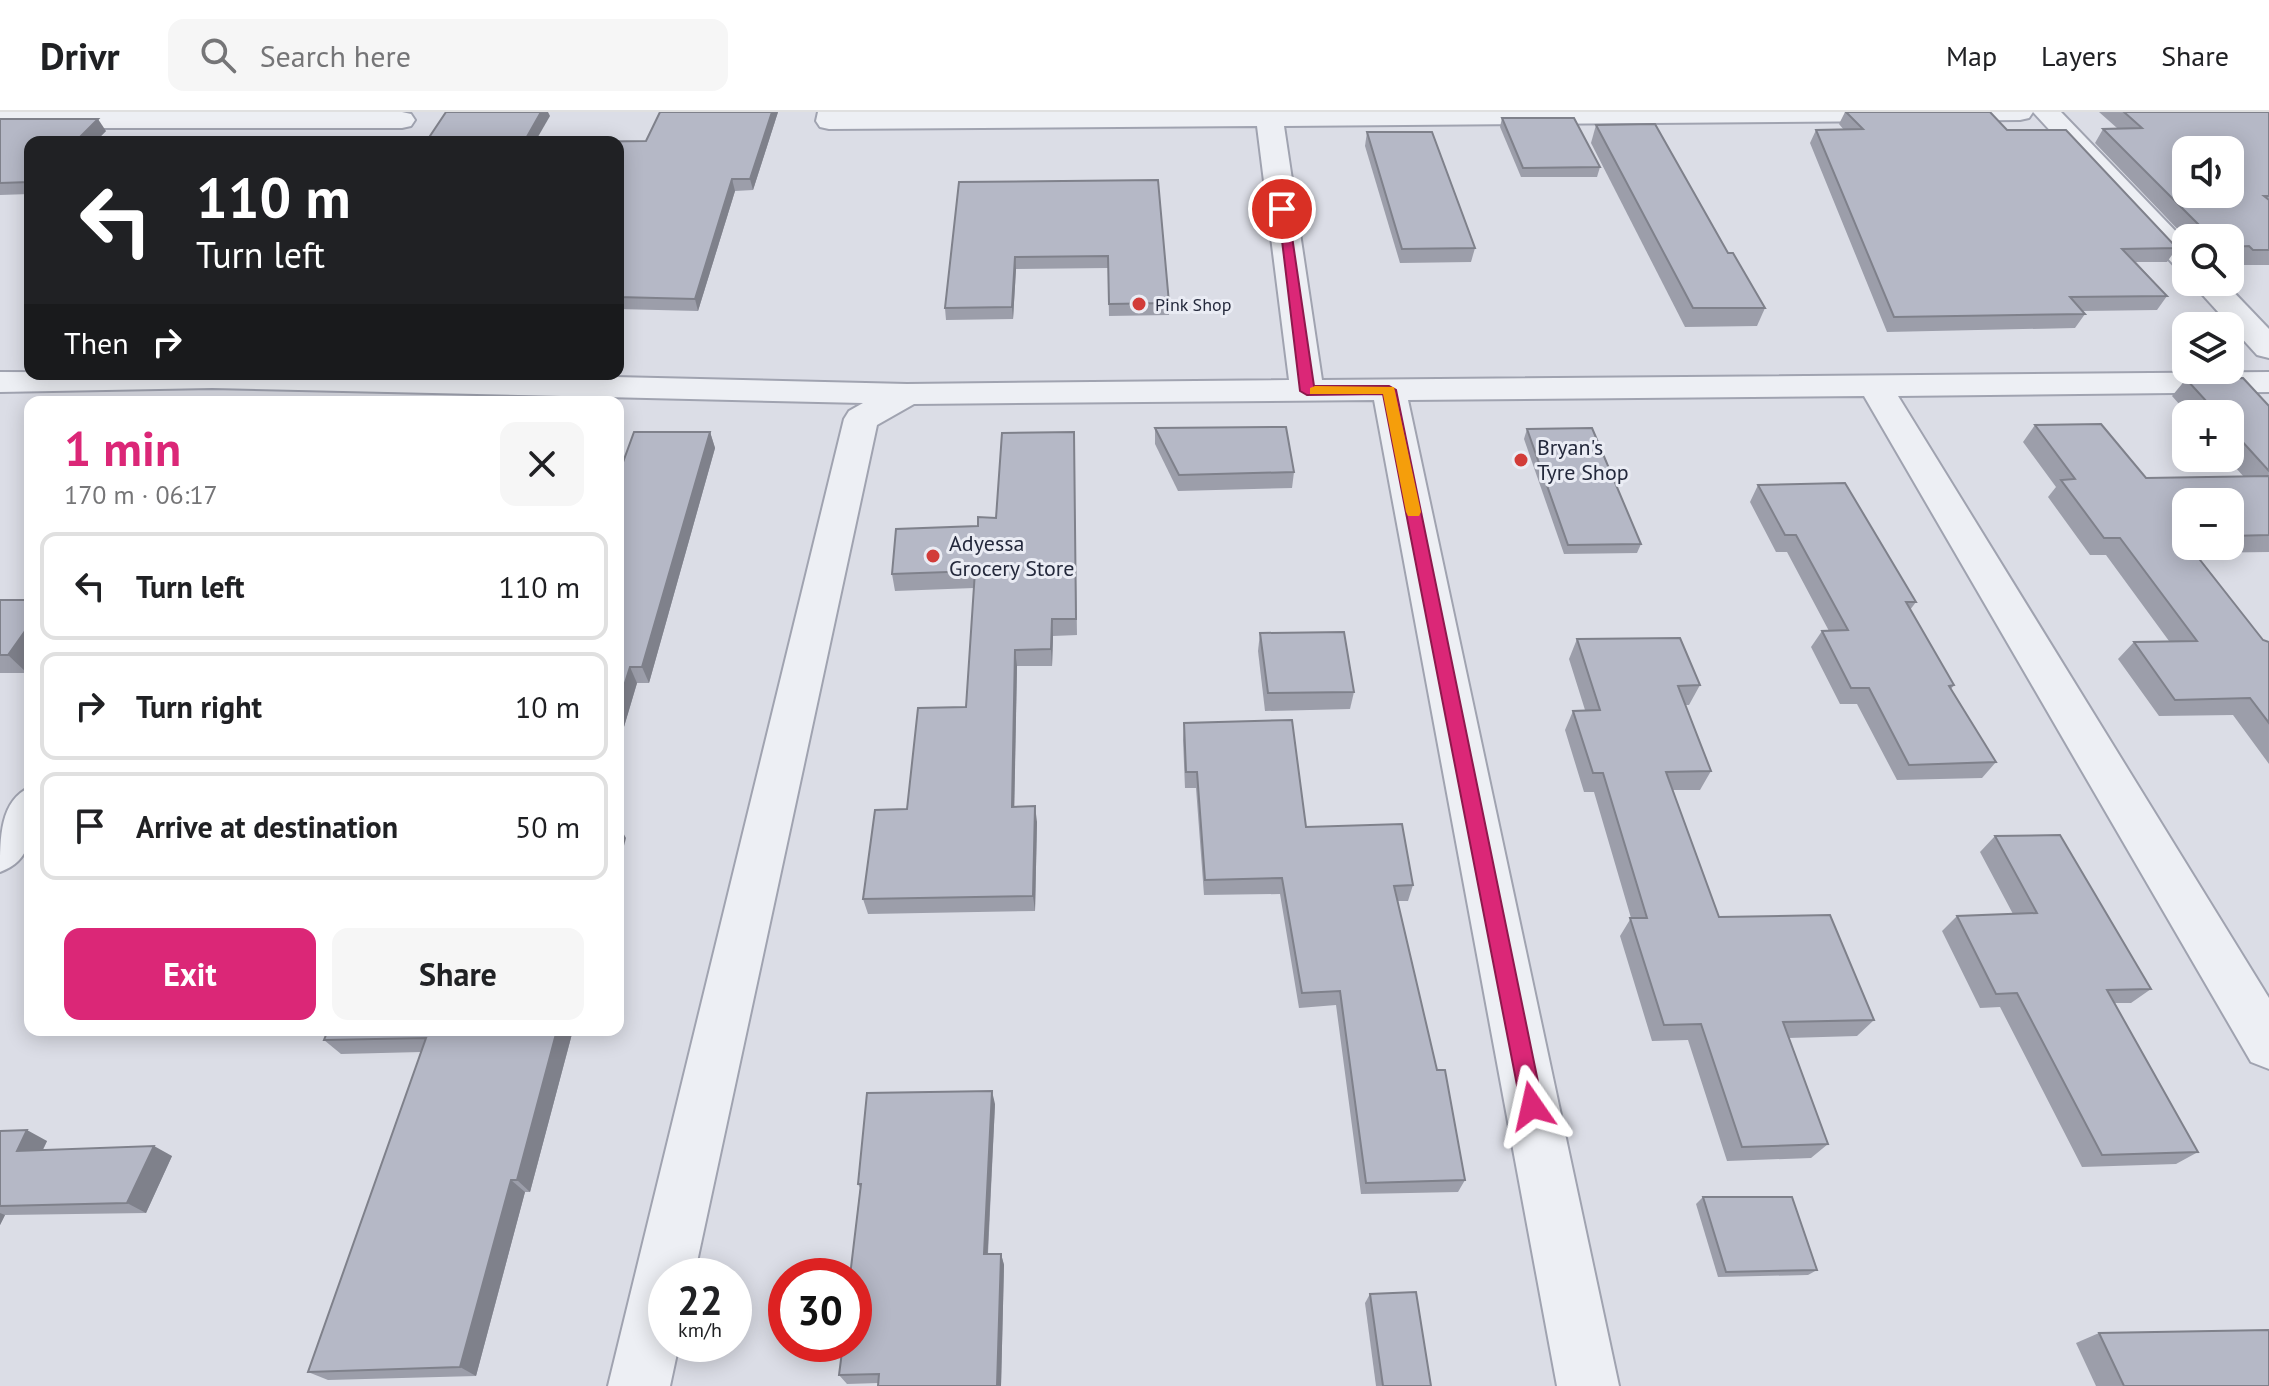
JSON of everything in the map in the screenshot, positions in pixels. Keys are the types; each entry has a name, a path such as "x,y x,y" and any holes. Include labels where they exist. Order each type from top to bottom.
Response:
{"street":[{"path":"831,112 829,121 1270,115 2020,112"},
{"path":"2046,112 2172,245"},
{"path":"1270,115 1307,391"},
{"path":"0,120 404,116"},
{"path":"389,136 404,116"},
{"path":"2220,296 2269,348"},
{"path":"0,382 71,380"},
{"path":"218,380 237,396"},
{"path":"367,380 907,394 2269,382"},
{"path":"1875,386 2269,1045"},
{"path":"1389,390 1588,1386"},
{"path":"639,1386 861,419 907,394"},
{"path":"0,852 24,815"}],"building":[{"path":"446,112 541,112 527,136 430,136"},
{"path":"660,112 772,112 750,179 732,179 695,299 624,297 624,141 646,141"},
{"path":"1846,112 1990,112 2007,130 2066,130 2172,243 2172,248 2122,249 2167,296 2070,297 2085,314 1894,317 1816,130 1863,129"},
{"path":"2124,112 2269,112 2269,196 2264,196 2269,200 2269,250 2244,246 2244,224 2198,224 2182,208 2244,208 2244,136 2172,136 2172,198 2103,129 2142,128"},
{"path":"1502,118 1574,118 1600,167 1523,168"},
{"path":"0,119 98,119 81,136 24,136 24,182 0,183"},
{"path":"1655,124 1728,253 1733,253 1765,308 1693,308 1596,125"},
{"path":"1367,132 1432,132 1475,248 1402,249"},
{"path":"1158,180 1169,303 1109,304 1108,256 1015,257 1012,307 945,308 959,182"},
{"path":"2244,379 2269,406 2269,471 2244,443 2244,400 2205,400 2191,384 2244,384"},
{"path":"2101,424 2146,478 2269,476 2269,535 2244,536 2244,488 2172,488 2172,560 2200,560 2263,640 2269,642 2269,723 2250,698 2175,700 2134,642 2197,641 2120,538 2104,538 2061,480 2075,479 2035,425"},
{"path":"1286,427 1294,472 1179,475 1155,428"},
{"path":"1592,428 1641,544 1568,545 1527,429"},
{"path":"634,432 710,432 642,667 630,667 624,686 624,460"},
{"path":"1074,432 1076,619 1052,619 1051,649 1015,650 1012,807 1035,806 1033,896 863,899 875,810 907,809 918,708 966,707 975,571 892,574 896,529 978,526 978,517 996,518 1002,433"},
{"path":"1845,483 1916,602 1906,602 1954,685 1949,686 1996,762 1909,765 1869,688 1851,688 1822,631 1848,630 1796,535 1785,535 1758,485"},
{"path":"0,600 24,600 24,632 8,655 0,655"},
{"path":"1344,632 1354,692 1268,693 1260,633"},
{"path":"1680,638 1700,685 1678,686 1711,771 1666,772 1719,917 1830,915 1874,1020 1783,1022 1828,1144 1742,1147 1701,1024 1664,1025 1630,918 1647,918 1603,773 1593,773 1573,711 1600,710 1577,639"},
{"path":"1292,720 1306,827 1402,824 1413,885 1394,886 1437,1070 1445,1070 1465,1180 1366,1183 1340,991 1302,993 1282,878 1205,880 1197,772 1186,772 1184,723"},
{"path":"2060,835 2151,989 2107,990 2198,1152 2102,1155 2017,993 1996,994 1957,916 2037,913 1995,836"},
{"path":"326,1036 555,1036 517,1180 511,1180 460,1367 308,1372 426,1038 324,1040"},
{"path":"992,1091 984,1254 1001,1254 997,1386 878,1386 879,1374 839,1375 841,1362 872,1362 872,1258 852,1258 867,1093"},
{"path":"27,1130 17,1151 154,1146 127,1203 0,1206 0,1131"},
{"path":"1703,1197 1792,1197 1817,1270 1726,1272"},
{"path":"1416,1292 1431,1386 1383,1386 1370,1294"},
{"path":"2269,1330 2269,1386 2124,1386 2099,1333"}],"slow traffic":[{"path":"1315,391 1389,390 1413,512"}],"place":[{"name":"Pink Shop","path":"1139,304"},
{"name":"Bryan's Tyre Shop","path":"1521,460"},
{"name":"Adyessa Grocery Store","path":"933,556"}],"route":[{"path":"1282,209 1307,391 1389,390 1532,1106"}]}
